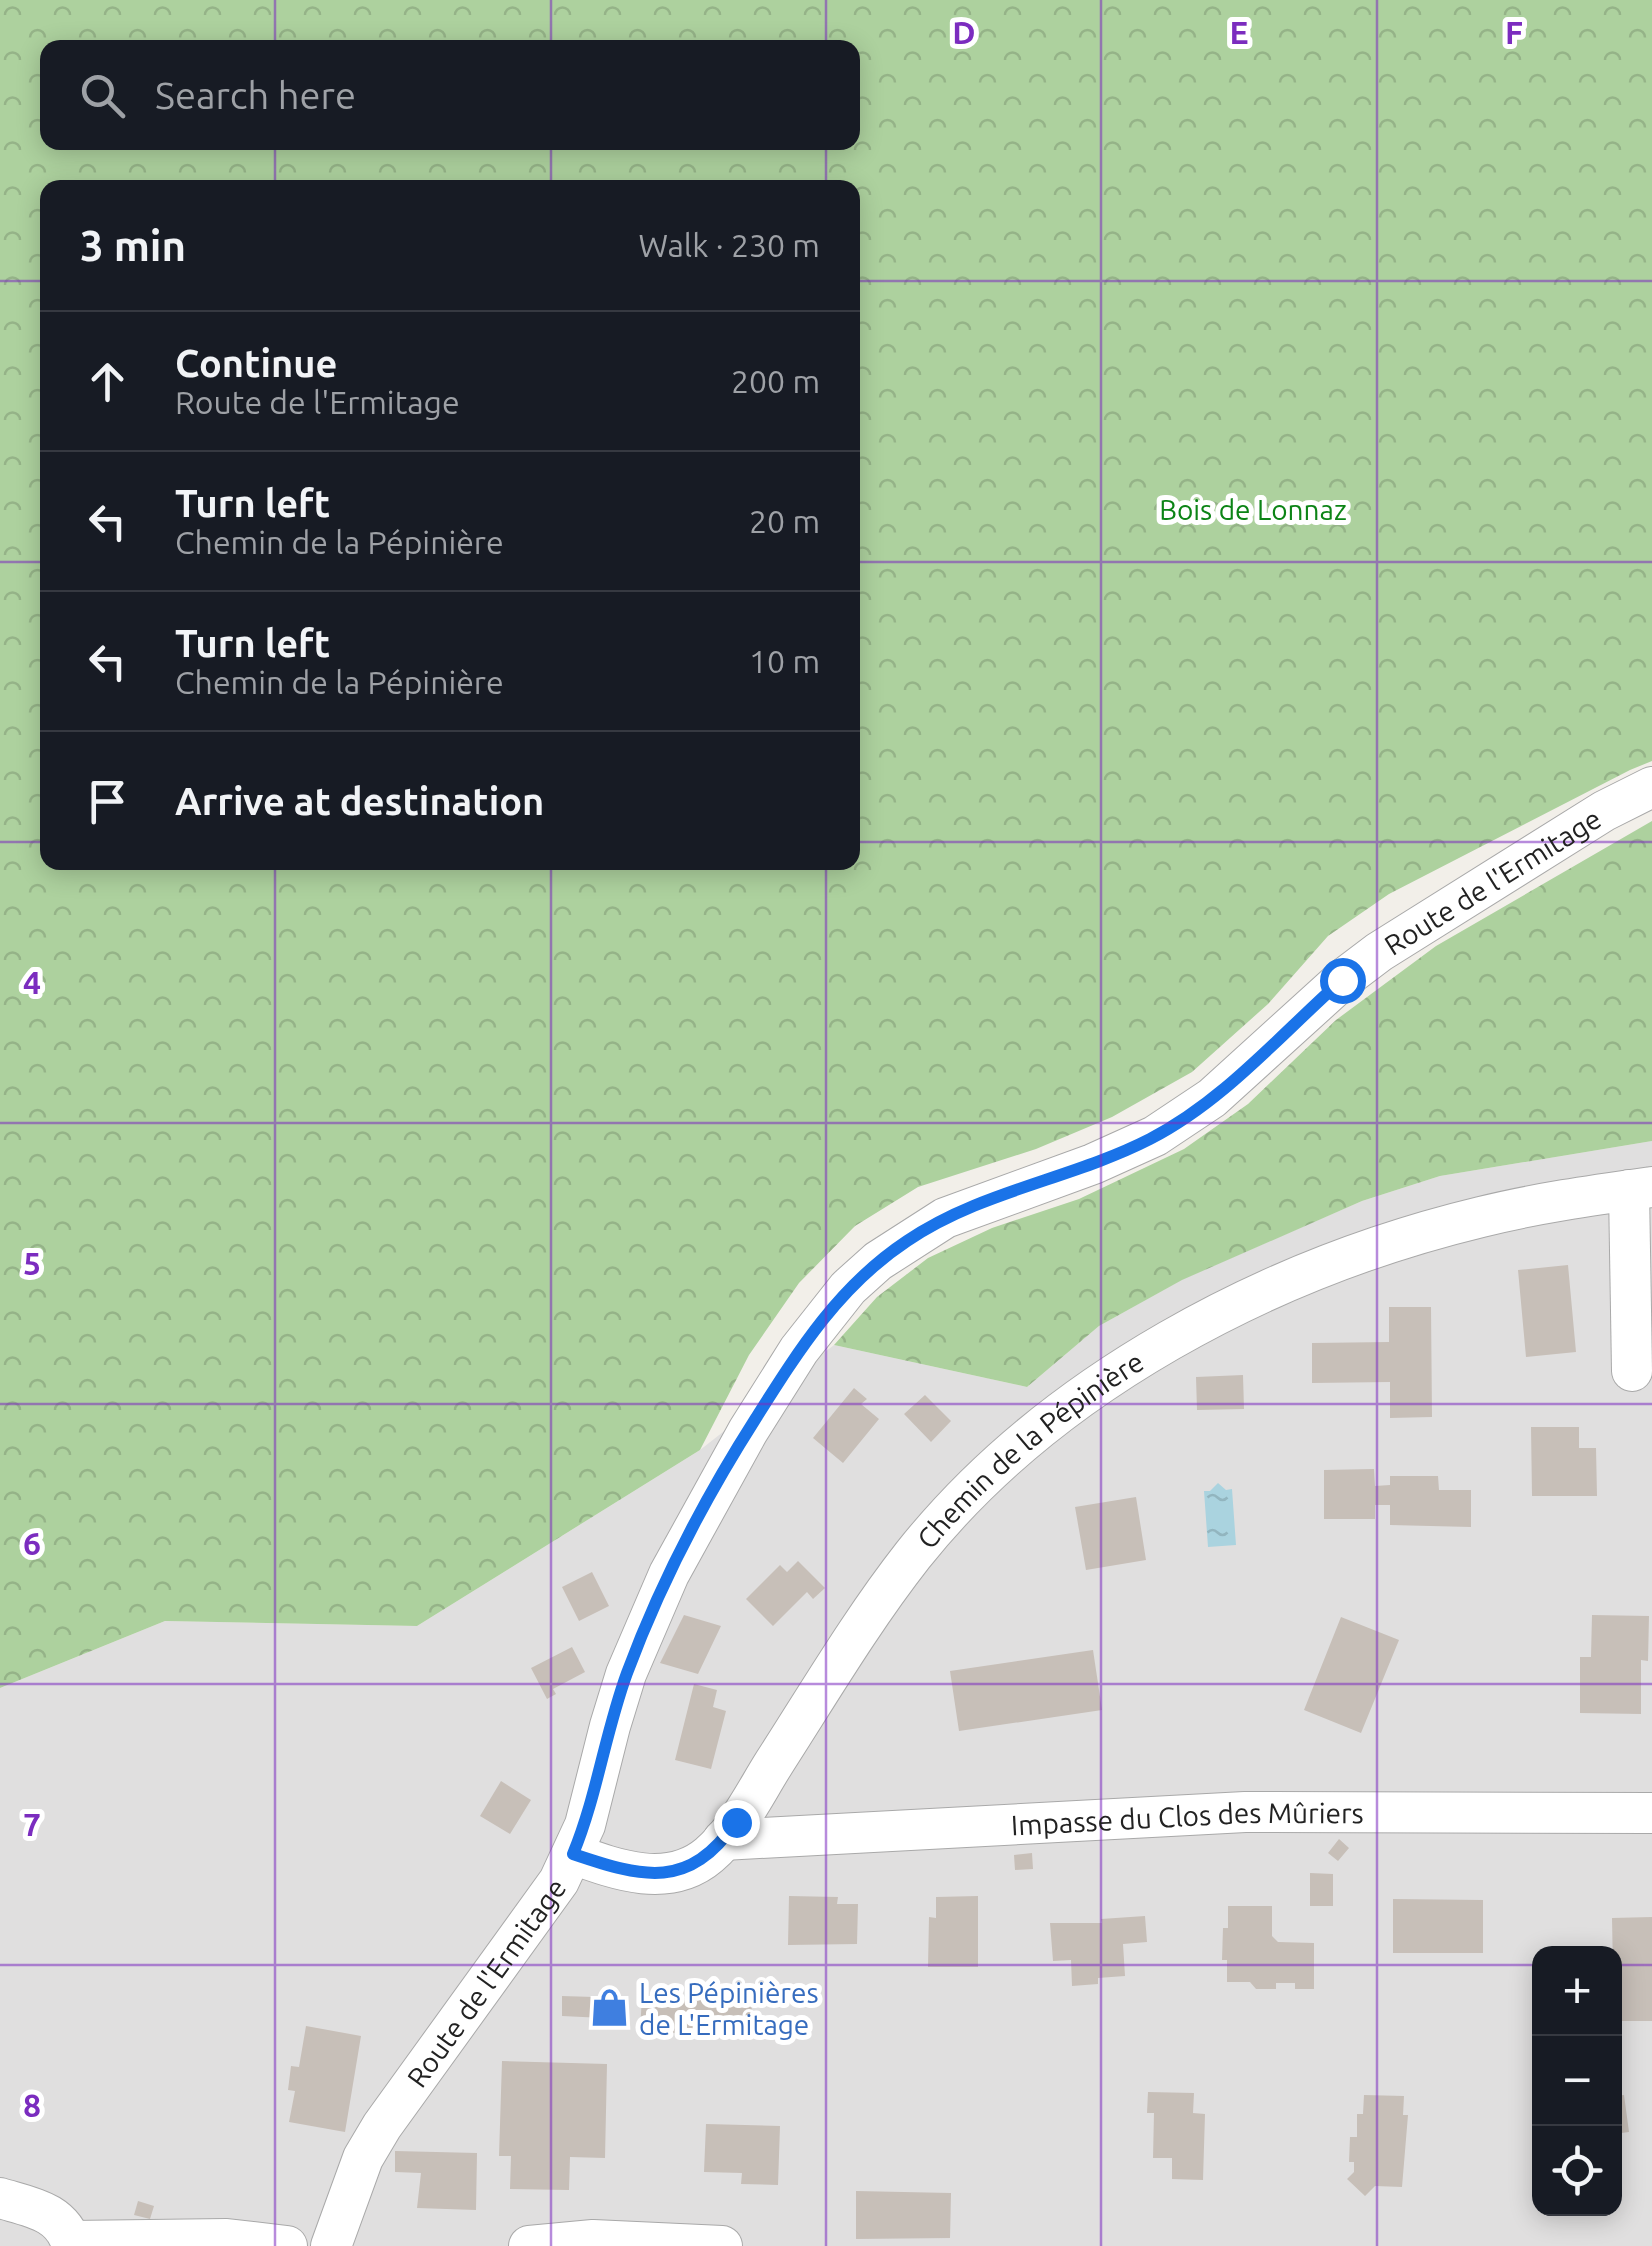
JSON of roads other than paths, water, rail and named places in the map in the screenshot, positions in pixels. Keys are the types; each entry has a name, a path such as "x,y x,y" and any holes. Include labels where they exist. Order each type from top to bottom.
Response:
{"street":[{"name":"Route de l'Ermitage","path":"331,2246 363,2158 382,2126 542,1906 573,1854 585,1826 626,1674 669,1574 748,1431 799,1350 848,1288 878,1261 946,1218 1093,1164 1155,1136 1212,1098 1330,990 1378,952 1604,811 1652,787"},
{"name":"Chemin de la Pépinière","path":"573,1854 647,1875 690,1868 708,1856 724,1840 834,1668 912,1556 956,1505 1057,1414 1112,1376 1170,1341 1290,1281 1352,1256 1482,1216 1640,1189 1632,1371"},
{"name":"Impasse du Clos des Mûriers","path":"724,1840 1245,1812 1652,1813"},
{"path":"0,2198 56,2218 71,2243 227,2239 287,2246"},
{"path":"529,2246 593,2240 722,2246"}],"water":[{"path":"1218,1483 1226,1490 1232,1489 1236,1545 1208,1547 1204,1491"}],"place":[{"name":"Les Pépinières de L'Ermitage","path":"609,2008"}],"park label":[{"name":"Bois de Lonnaz","path":"1253,509"}]}
